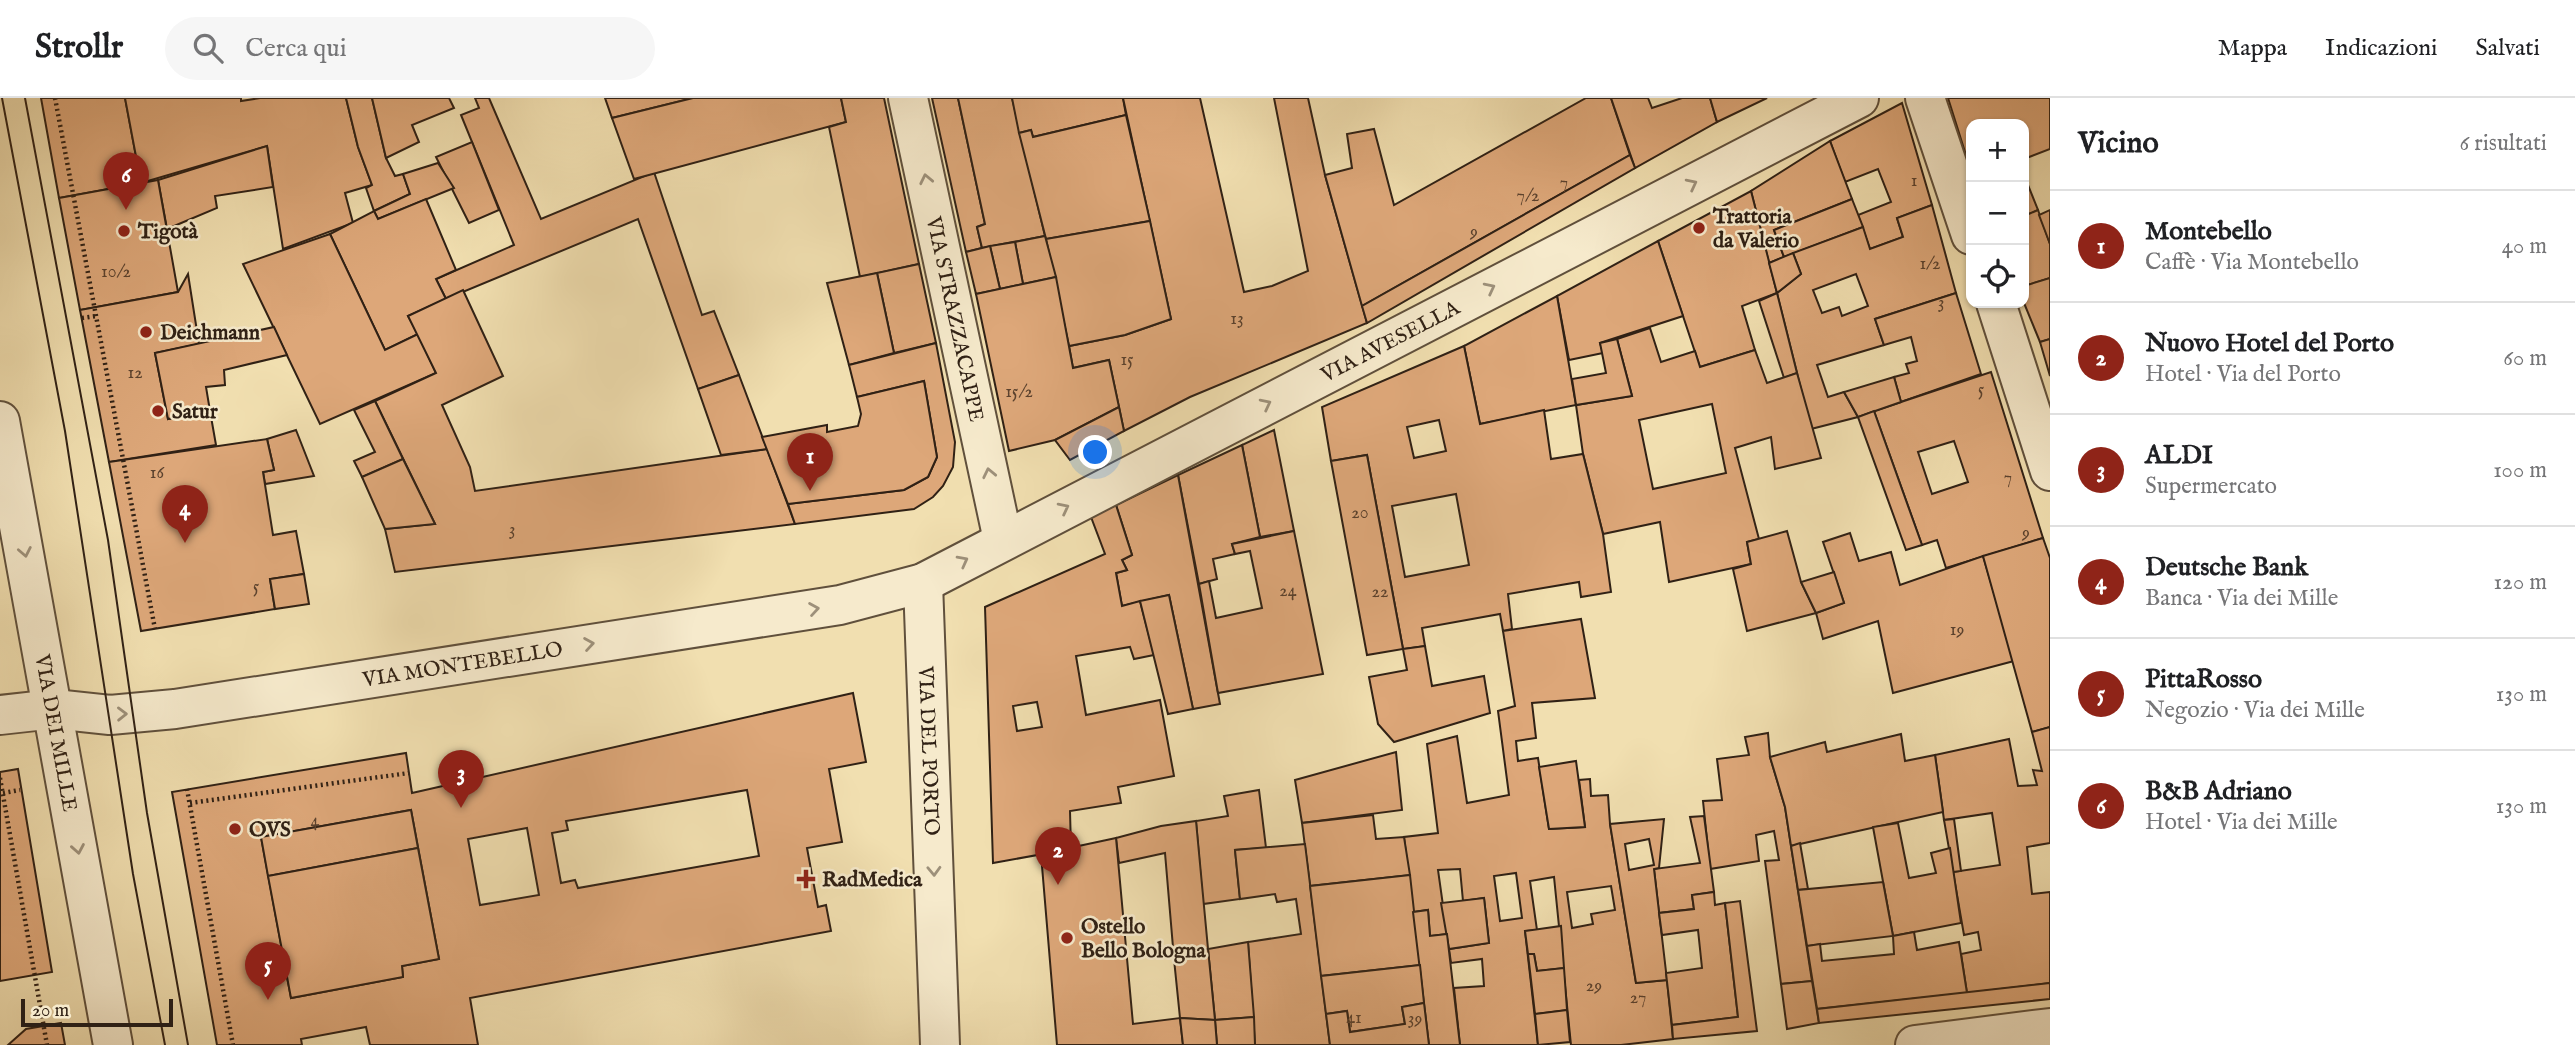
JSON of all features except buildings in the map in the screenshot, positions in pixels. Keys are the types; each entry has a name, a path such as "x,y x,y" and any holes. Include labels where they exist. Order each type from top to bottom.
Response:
{"street":[{"name":"VIA STRAZZACAPPE","path":"908,98 1003,540"},
{"name":"VIA AVESELLA","path":"923,583 1859,98"},
{"path":"1925,98 1966,220"},
{"path":"1998,308 2050,471"},
{"name":"VIA DEI MILLE","path":"0,421 113,1045"},
{"name":"VIA MONTEBELLO","path":"0,715 54,709 110,715 175,709 841,605 923,583"},
{"name":"VIA DEL PORTO","path":"923,583 940,1045"},
{"path":"1914,1045 2050,1028"}],"path":[{"path":"55,98 155,629"},
{"path":"82,318 96,316"},
{"path":"190,803 409,773"},
{"path":"0,778 47,1045"},
{"path":"187,789 233,1045"},
{"path":"3,793 21,790"}],"tram line":[{"path":"2,98 65,431 133,874 165,1045"},
{"path":"25,98 108,540 147,813 188,1045"}],"place":[{"name":"B&B Adriano","path":"126,210"},
{"name":"Trattoria da Valerio","path":"1699,228"},
{"name":"Tigotà","path":"124,231"},
{"name":"Deichmann","path":"146,332"},
{"name":"Satur","path":"158,411"},
{"name":"Montebello","path":"810,491"},
{"name":"Deutsche Bank","path":"185,543"},
{"name":"ALDI","path":"461,808"},
{"name":"OVS","path":"235,829"},
{"name":"RadMedica","path":"806,879"},
{"name":"Nuovo Hotel del Porto","path":"1058,885"},
{"name":"Ostello Bello Bologna","path":"1067,938"},
{"name":"PittaRosso","path":"268,1000"}]}
